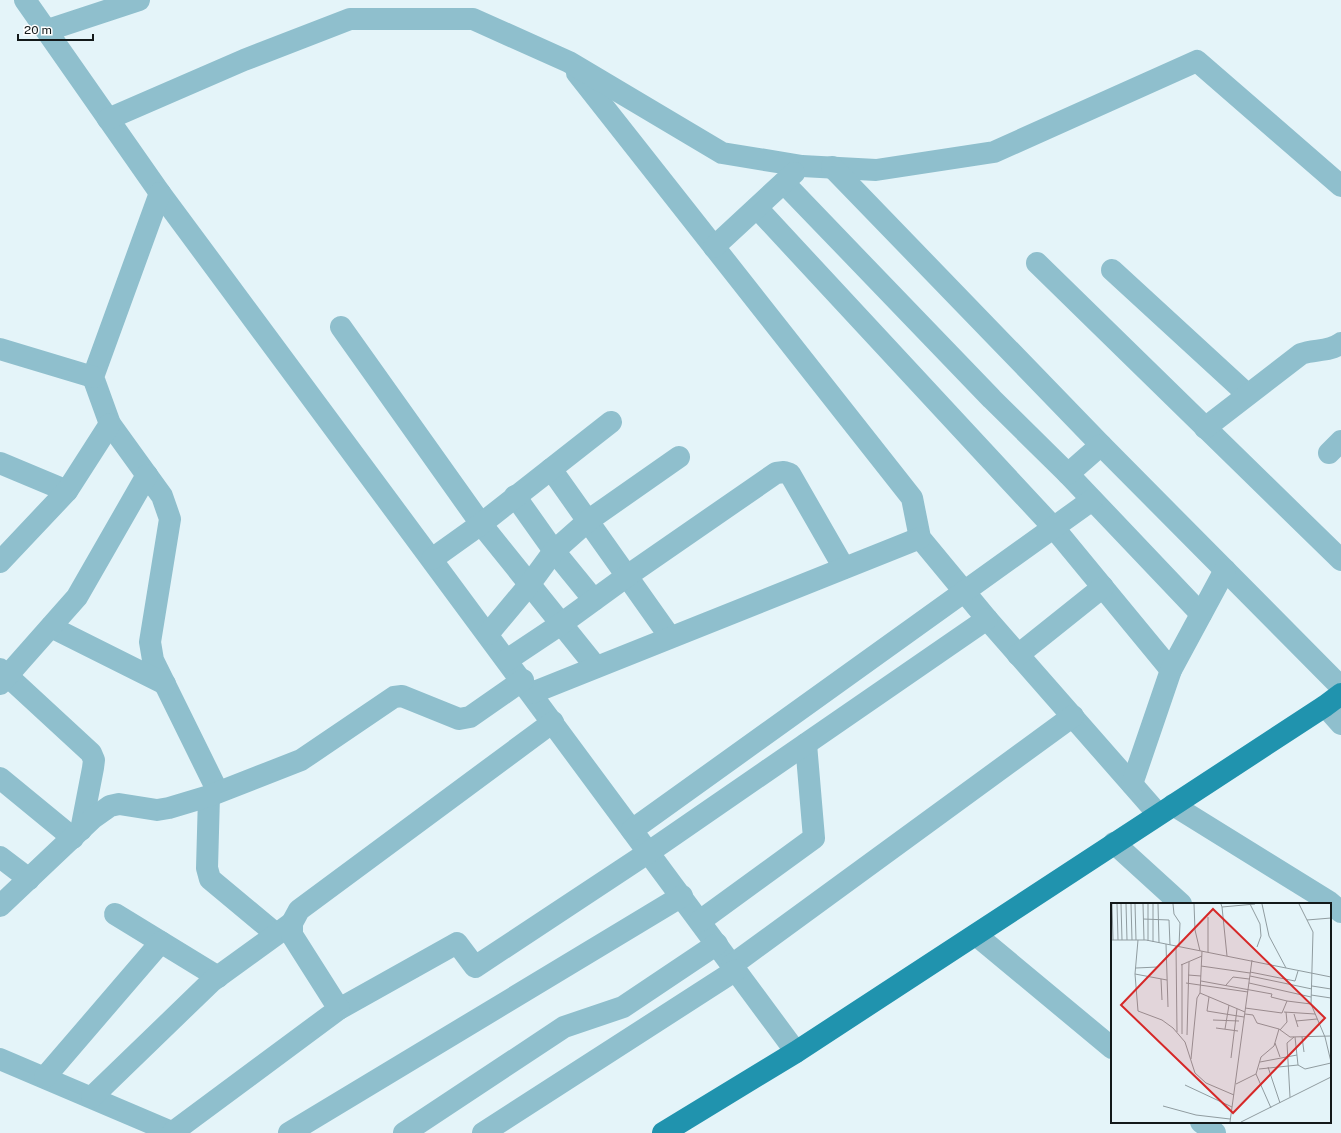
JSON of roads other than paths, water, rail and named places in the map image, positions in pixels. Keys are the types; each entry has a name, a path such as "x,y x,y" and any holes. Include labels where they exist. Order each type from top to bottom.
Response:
{"main road":[{"path":"663,1133 796,1052 1333,700"}],"street":[{"path":"25,0 48,30 160,193 527,686 796,1052"},
{"path":"48,30 139,0"},
{"path":"108,119 244,60 350,19 473,19 569,62 722,153 802,166 876,170 994,152 1197,61 1341,186"},
{"path":"569,62 912,498 920,538 1018,655 1132,784 1166,809 1330,903"},
{"path":"714,247 802,166"},
{"path":"832,167 1101,445 1341,687"},
{"path":"784,183 992,399 1068,474 1201,614"},
{"path":"160,193 93,377 110,424 162,496 170,519 150,642 153,660 213,794 207,868 210,879 292,935 339,1009"},
{"path":"757,208 1054,528 1170,670"},
{"path":"1037,263 1341,560"},
{"path":"1112,270 1247,394"},
{"path":"341,327 481,524 596,667"},
{"path":"1205,428 1247,394 1301,354 1310,350 1328,349 1341,343"},
{"path":"0,349 93,377"},
{"path":"432,559 481,524 611,422"},
{"path":"0,562 67,491 110,424"},
{"path":"1068,474 1101,445"},
{"path":"488,634 529,585 554,551 589,520 679,457"},
{"path":"0,463 67,491"},
{"path":"551,468 670,637"},
{"path":"507,660 561,624 627,576 776,473 784,472 790,474 844,568"},
{"path":"77,834 93,768 94,760 91,753 3,676 52,627 77,597 147,475"},
{"path":"515,496 554,551 594,600"},
{"path":"632,830 1092,500"},
{"path":"0,906 77,834 110,806 126,804 163,810 213,794 301,760 394,697 402,696 459,719 470,718 527,686 596,667 920,538"},
{"path":"1132,784 1170,670 1225,570"},
{"path":"1018,655 1103,587"},
{"path":"0,1059 92,1097 173,1133 339,1009 457,943 475,967 649,852 987,619"},
{"path":"52,627 165,684"},
{"path":"1333,700 1341,724"},
{"path":"483,1133 734,967 1072,716"},
{"path":"92,1097 218,977 284,929 300,910 553,722"},
{"path":"700,921 814,838 806,744"},
{"path":"0,778 77,834"},
{"path":"1114,844 1180,903"},
{"path":"0,857 28,879"},
{"path":"289,1133 682,896"},
{"path":"1331,904 1341,912"},
{"path":"115,914 218,977"},
{"path":"976,934 1111,1047"},
{"path":"45,1077 161,942"},
{"path":"404,1133 564,1027 623,1007 717,944"},
{"path":"1202,1123 1215,1133"}]}
